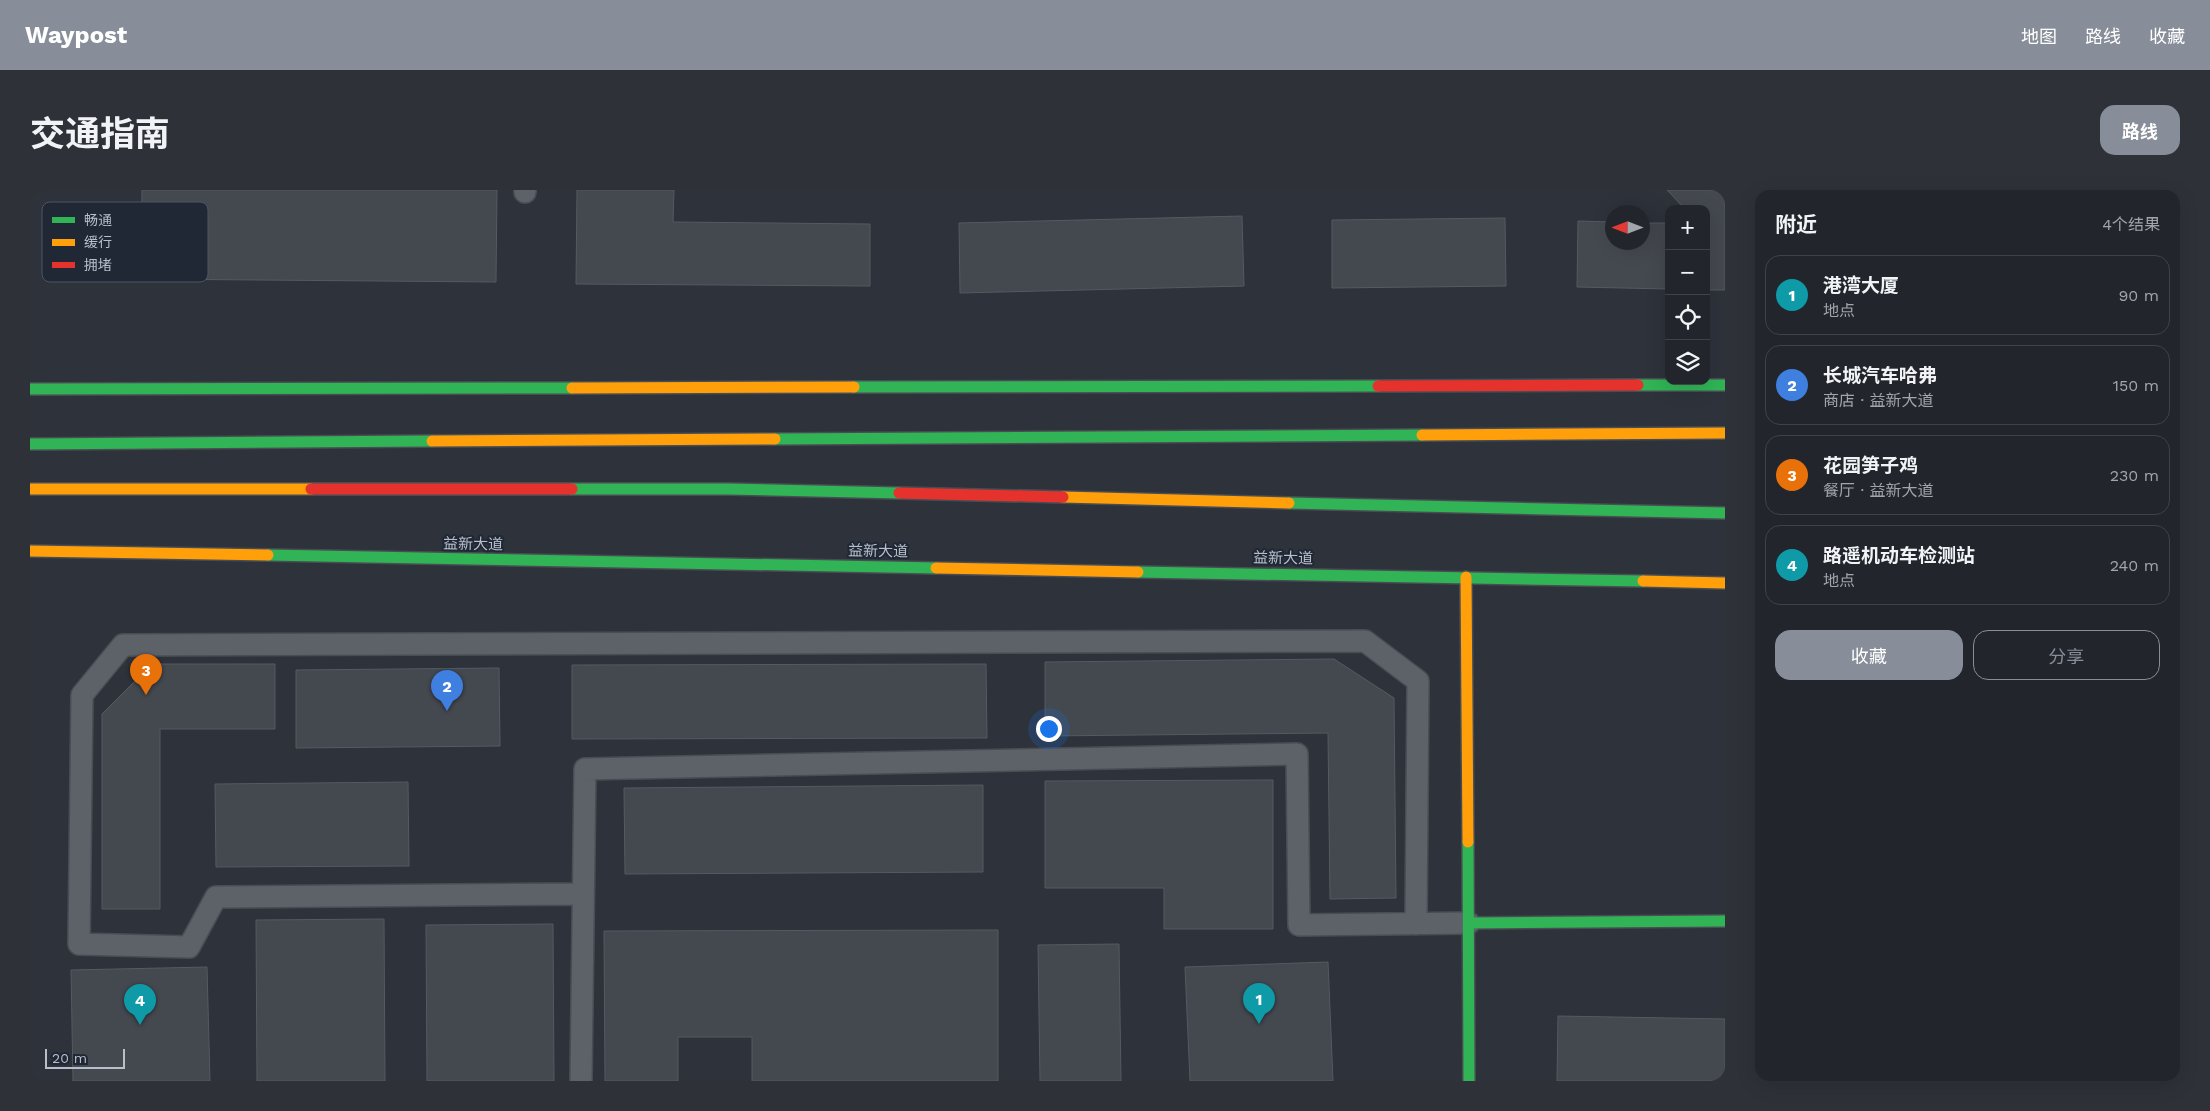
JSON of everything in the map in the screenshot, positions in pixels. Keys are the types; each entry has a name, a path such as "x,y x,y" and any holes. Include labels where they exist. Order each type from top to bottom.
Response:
{"main road":[{"path":"30,389 1725,385"},
{"path":"30,444 1725,433"},
{"path":"30,488 728,489 1725,512"},
{"name":"益新大道","path":"30,551 1725,583"},
{"path":"1466,577 1469,923 1468,1081"},
{"path":"1469,923 1725,921"}],"street":[{"path":"583,894 216,896 189,947 79,944 82,695 123,645 1365,641 1418,681 1416,924"},
{"path":"581,1081 585,769 1297,754 1299,925 1469,923"}],"building":[{"path":"142,190 497,190 496,282 208,280 208,202 142,202"},
{"path":"577,190 674,190 673,222 870,224 870,286 576,284"},
{"path":"1667,190 1725,190 1725,290 1710,290 1710,205 1681,205"},
{"path":"1242,216 1244,286 960,293 959,223"},
{"path":"1505,218 1506,286 1332,288 1332,220"},
{"path":"1578,221 1605,222 1605,250 1650,250 1650,223 1665,223 1665,289 1577,287"},
{"path":"1334,659 1394,698 1396,898 1330,899 1328,733 1045,736 1045,662"},
{"path":"152,664 275,664 275,729 160,729 160,909 102,909 102,714"},
{"path":"986,664 987,738 572,739 572,665"},
{"path":"499,668 500,746 296,748 296,670"},
{"path":"1273,780 1273,929 1164,929 1164,888 1045,888 1045,781"},
{"path":"408,782 409,866 216,867 215,784"},
{"path":"983,785 983,872 625,874 624,788"},
{"path":"384,919 385,1081 257,1081 256,920"},
{"path":"553,924 554,1081 427,1081 426,925"},
{"path":"998,930 998,1081 752,1081 752,1037 678,1037 678,1081 605,1081 604,931"},
{"path":"1119,944 1121,1081 1040,1081 1038,945"},
{"path":"1328,962 1333,1081 1190,1081 1185,967"},
{"path":"207,967 210,1081 73,1081 71,970"},
{"path":"1558,1016 1725,1019 1725,1081 1557,1081"}],"traffic: fast":[{"path":"1638,385 1725,385"},
{"path":"854,387 1378,386"},
{"path":"30,389 572,388"},
{"path":"775,439 1422,435"},
{"path":"30,444 432,441"},
{"path":"572,489 728,489 899,493"},
{"path":"1289,503 1725,513"},
{"path":"268,555 936,568"},
{"path":"1138,572 1643,581"},
{"path":"1468,842 1469,1081"},
{"path":"1469,923 1725,921"}],"traffic: slow":[{"path":"572,388 854,387"},
{"path":"1422,435 1725,433"},
{"path":"432,441 775,439"},
{"path":"30,489 311,489"},
{"path":"1063,497 1289,503"},
{"path":"30,551 268,555"},
{"path":"936,568 1138,572"},
{"path":"1466,577 1468,842"},
{"path":"1643,581 1725,583"}],"traffic: jam":[{"path":"1378,386 1638,385"},
{"path":"311,489 572,489"},
{"path":"899,493 1063,497"}],"place":[{"name":"花园笋子鸡","path":"146,695"},
{"name":"长城汽车哈弗","path":"447,711"},
{"name":"港湾大厦","path":"1259,1024"},
{"name":"路遥机动车检测站","path":"140,1025"}]}
